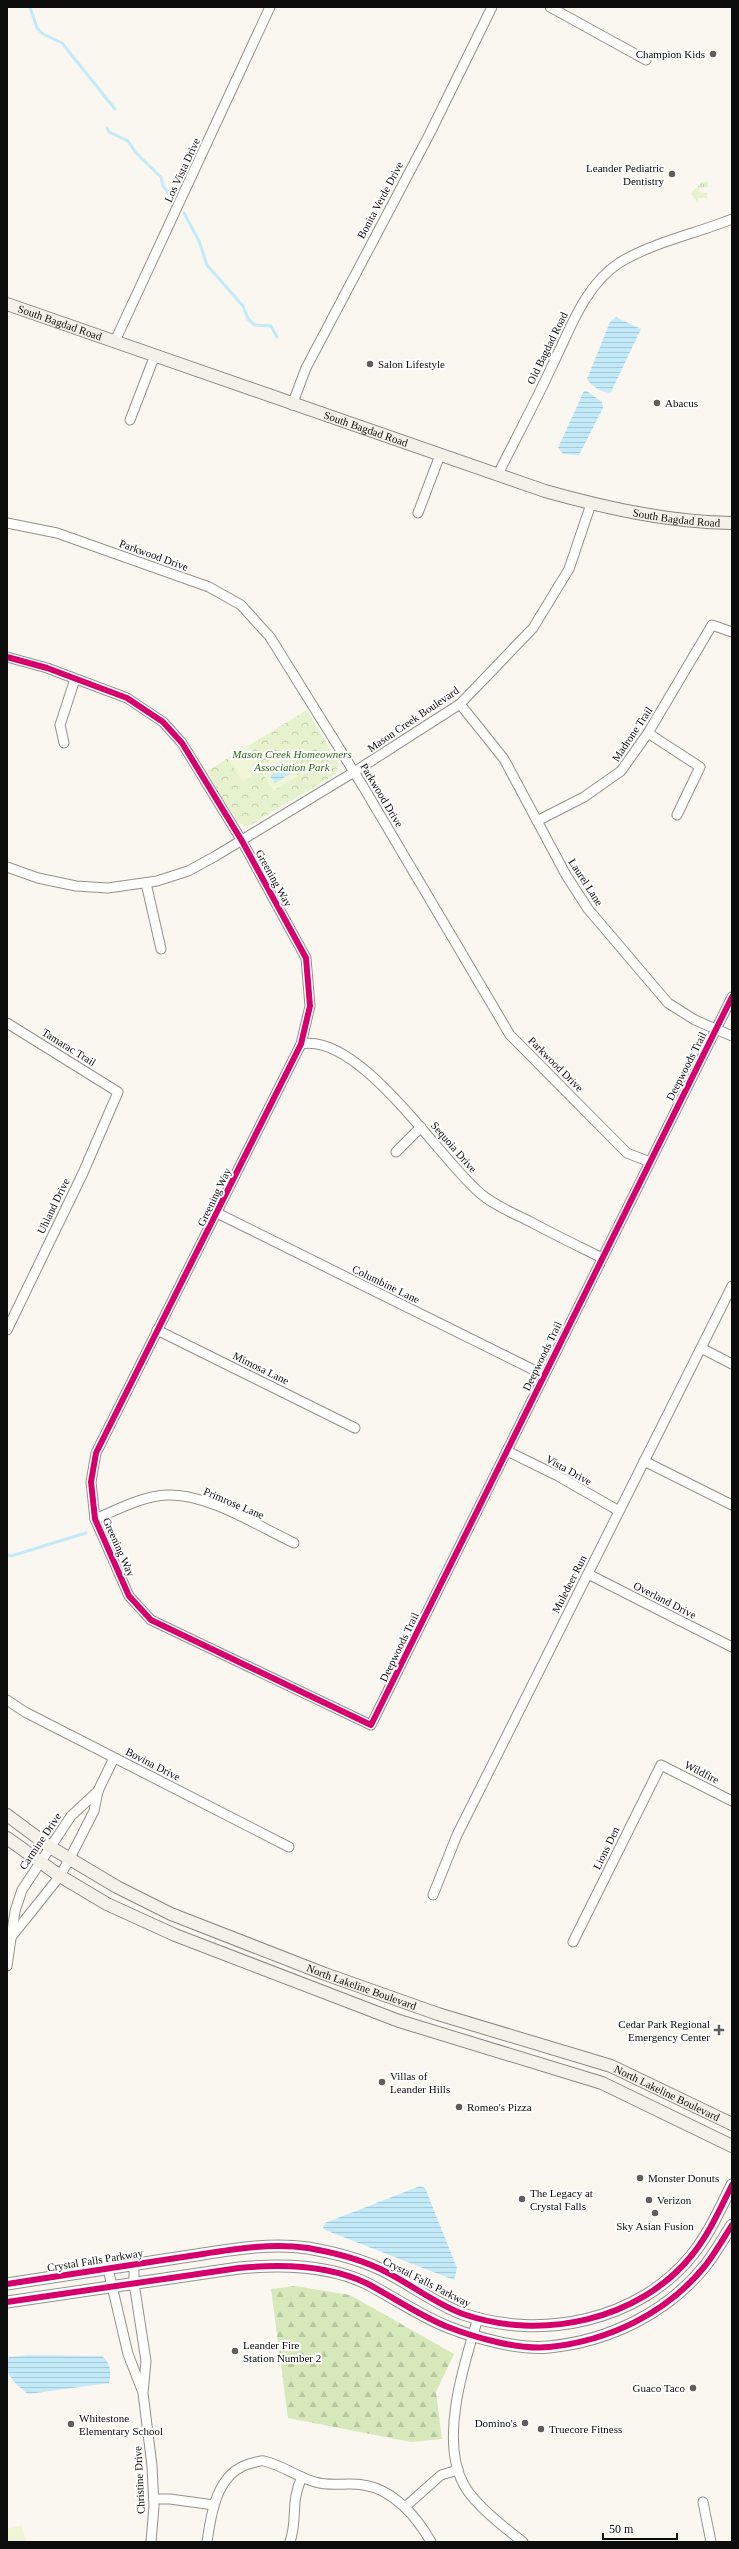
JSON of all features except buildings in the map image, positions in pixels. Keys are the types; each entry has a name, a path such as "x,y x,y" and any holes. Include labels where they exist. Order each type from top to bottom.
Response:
{"main road":[{"name":"South Bagdad Road","path":"7,304 155,355 292,405 591,504 682,520 732,523"},
{"name":"North Lakeline Boulevard","path":"7,1815 50,1847 117,1887 172,1914 325,1974 438,2014 611,2066 732,2124"},
{"name":"North Lakeline Boulevard","path":"7,1838 60,1876 107,1904 175,1934 399,2021 602,2083 732,2146"}],"street":[{"name":"Los Vista Drive","path":"115,341 270,7"},
{"name":"Bonita Verde Drive","path":"292,405 306,368 429,135 492,7"},
{"path":"550,7 646,60"},
{"name":"Old Bagdad Road","path":"498,474 553,365 572,321 597,283 618,264 642,251 732,219"},
{"path":"130,420 155,355"},
{"path":"418,513 440,455"},
{"name":"Mason Creek Boulevard","path":"7,867 38,878 76,886 108,888 146,884 188,871 242,841 354,772 460,704 533,628 569,568 591,504"},
{"name":"Parkwood Drive","path":"7,524 57,533 209,587 241,605 270,636 354,772 510,1035 627,1153 650,1162"},
{"name":"Madrone Trail","path":"537,821 571,804 610,781 626,765 648,733 712,625 732,632"},
{"name":"Greening Way","path":"7,657 76,679 127,698 163,722 191,756 242,841 306,958 310,1006 300,1044 96,1453 91,1482 95,1520 129,1596 151,1620 371,1725"},
{"path":"64,743 60,725 76,679"},
{"name":"Laurel Lane","path":"460,704 504,760 566,875 588,909 668,1002 695,1020 732,1036"},
{"path":"648,733 700,767 677,815"},
{"path":"146,884 161,949"},
{"name":"Deepwoods Trail","path":"371,1725 732,997"},
{"name":"Tamarac Trail","path":"7,1023 118,1092"},
{"name":"Sequoia Drive","path":"300,1044 312,1041 317,1043 361,1067 374,1077 421,1127 468,1182 491,1202 602,1258"},
{"name":"Uhland Drive","path":"7,1330 83,1172 118,1092"},
{"path":"396,1152 421,1127"},
{"name":"Columbine Lane","path":"217,1213 544,1375"},
{"name":"Muledeer Run","path":"433,1895 457,1835 732,1286"},
{"name":"Mimosa Lane","path":"157,1330 355,1428"},
{"path":"701,1348 732,1364"},
{"name":"Vista Drive","path":"507,1451 558,1476 619,1512"},
{"path":"644,1461 732,1505"},
{"name":"Primrose Lane","path":"95,1520 147,1499 166,1495 185,1496 215,1505 294,1543"},
{"name":"Overland Drive","path":"588,1574 732,1647"},
{"name":"Bovina Drive","path":"7,1700 25,1712 289,1847"},
{"name":"Carmine Drive","path":"12,1936 60,1876 94,1811 98,1791 114,1758"},
{"name":"Wildfire","path":"661,1765 732,1801"},
{"name":"Lions Den","path":"573,1942 661,1765"},
{"name":"Carmine Drive","path":"7,1966 15,1912 22,1890 71,1816 98,1791"},
{"name":"Crystal Falls Parkway","path":"7,2284 232,2249 272,2246 307,2248 341,2255 377,2267 461,2313 478,2318 522,2326 556,2325 588,2319 634,2302 676,2272 692,2256 732,2185"},
{"path":"7,2302 273,2265 308,2267 364,2282 447,2327 473,2336 495,2342 548,2347 587,2340 621,2329 654,2311 681,2291 705,2266 732,2225"},
{"name":"Christine Drive","path":"134,2264 134,2284 146,2360 143,2393 152,2466 154,2499 151,2542"},
{"name":"Christine Drive","path":"108,2269 128,2354 143,2393"},
{"path":"478,2318 459,2385 455,2417 455,2451 458,2470 463,2484 470,2494 523,2542"},
{"path":"207,2542 214,2505 224,2482 240,2467 263,2461 315,2483 364,2485 384,2492 404,2507 424,2530 431,2542"},
{"path":"404,2507 441,2475 458,2470"},
{"path":"290,2542 294,2529 293,2503 302,2477"},
{"path":"154,2499 170,2499 214,2505"},
{"path":"703,2502 711,2542"}],"green space":[{"path":"702,182 708,182 708,187 699,188 699,192 707,193 707,198 698,198 698,204 691,193"},
{"name":"Mason Creek Homeowners Association Park","path":"307,710 339,764 336,774 247,827 237,822 207,771"},
{"path":"249,746 263,770 243,782 228,759"},
{"path":"283,752 298,776 273,791 263,774 268,771 264,764"},
{"path":"295,2286 350,2295 454,2354 436,2392 442,2439 411,2442 288,2418 271,2289"},
{"path":"22,2525 26,2542 7,2542 7,2529"}],"water":[{"path":"616,317 641,329 611,392 604,392 591,384 587,379 610,322"},
{"path":"584,391 587,391 602,402 603,408 579,455 563,454 558,448"},
{"path":"282,761 290,774 275,783 270,776 278,771 275,766"},
{"path":"420,2186 425,2188 457,2268 454,2280 325,2230 323,2227 325,2223"},
{"path":"28,2355 102,2356 107,2361 110,2368 109,2383 28,2394 11,2378 7,2368 7,2363 9,2357"}],"waterway":[{"path":"30,7 37,28 43,34 62,43 115,109"},
{"path":"107,128 109,132 128,141 136,153 161,177 163,186 172,198"},
{"path":"184,213 199,241 207,265 243,306 248,319 255,325 271,326 277,337"},
{"path":"7,1555 11,1556 86,1533"}],"cycle path":[{"path":"7,657 47,668 127,698 163,722 182,743 242,841 306,958 310,1006 301,1044 96,1453 91,1482 95,1519 129,1596 151,1620 371,1725 732,997"},
{"path":"7,2284 229,2250 292,2246 334,2253 370,2264 389,2273 441,2304 463,2314 493,2322 524,2325 556,2325 587,2319 617,2310 645,2296 670,2278 692,2255 704,2239 732,2185"},
{"path":"7,2302 239,2268 270,2266 303,2267 336,2272 366,2283 438,2323 471,2335 511,2345 524,2347 549,2347 571,2344 615,2331 655,2311 690,2283 716,2251 732,2225"}],"place":[{"name":"Champion Kids","path":"713,54"},
{"name":"Leander Pediatric Dentistry","path":"672,174"},
{"name":"Salon Lifestyle","path":"370,364"},
{"name":"Abacus","path":"657,403"},
{"name":"Cedar Park Regional Emergency Center","path":"719,2030"},
{"name":"Villas of Leander Hills","path":"382,2082"},
{"name":"Romeo's Pizza","path":"459,2107"},
{"name":"Monster Donuts","path":"640,2178"},
{"name":"The Legacy at Crystal Falls","path":"522,2199"},
{"name":"Verizon","path":"649,2200"},
{"name":"Sky Asian Fusion","path":"655,2213"},
{"name":"Leander Fire Station Number 2","path":"235,2351"},
{"name":"Guaco Taco","path":"693,2388"},
{"name":"Domino's","path":"525,2423"},
{"name":"Whitestone Elementary School","path":"71,2424"},
{"name":"Truecore Fitness","path":"541,2429"}]}
